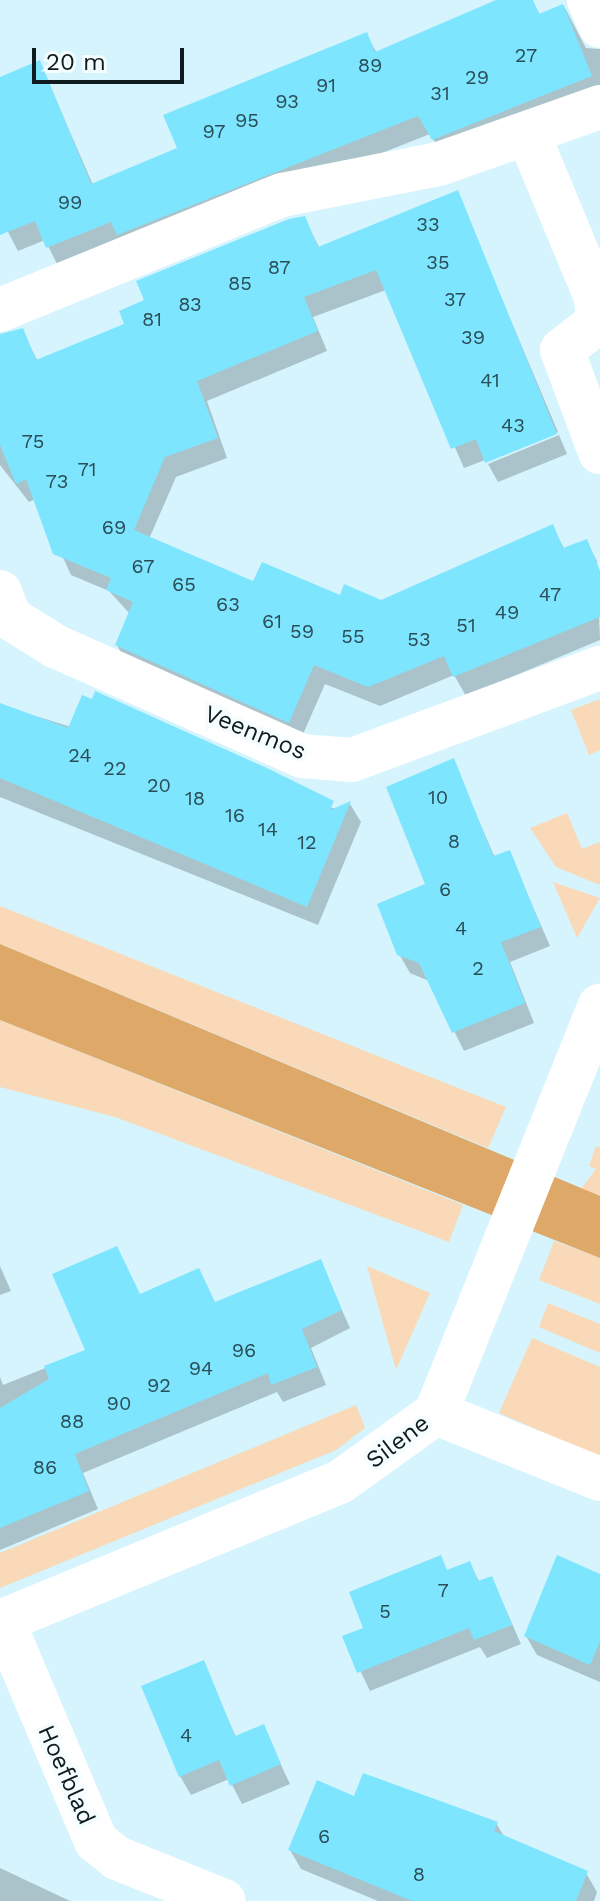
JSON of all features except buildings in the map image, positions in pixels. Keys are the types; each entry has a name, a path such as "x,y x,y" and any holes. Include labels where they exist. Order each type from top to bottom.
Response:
{"street":[{"path":"589,0 600,26"},
{"path":"0,310 282,195 439,164 529,136 600,107"},
{"path":"529,136 595,295 599,321 562,350 600,452"},
{"name":"Veenmos","path":"3,611 55,646 302,756 352,760 600,668"},
{"name":"Silene","path":"2,1622 340,1482 436,1413 501,1239 600,1006"},
{"path":"436,1413 600,1479"},
{"name":"Hoefblad","path":"2,1622 96,1841 117,1858 224,1901"}],"shaded area":[{"path":"600,699 600,750 589,755 571,710"},
{"path":"567,813 582,849 600,842 600,885 556,867 530,828"},
{"path":"553,882 600,898 577,938"},
{"path":"0,906 506,1107 488,1148 0,944"},
{"path":"0,944 600,1196 600,1258 0,1020"},
{"path":"0,1020 463,1205 449,1242 115,1117 0,1087"},
{"path":"596,1146 600,1147 600,1196 580,1190 596,1169 589,1166"},
{"path":"554,1241 600,1258 600,1304 539,1280"},
{"path":"367,1266 430,1293 396,1370"},
{"path":"548,1303 600,1324 600,1353 539,1327"},
{"path":"532,1338 600,1367 600,1457 499,1413"},
{"path":"356,1405 365,1428 336,1450 0,1588 0,1553"}]}
